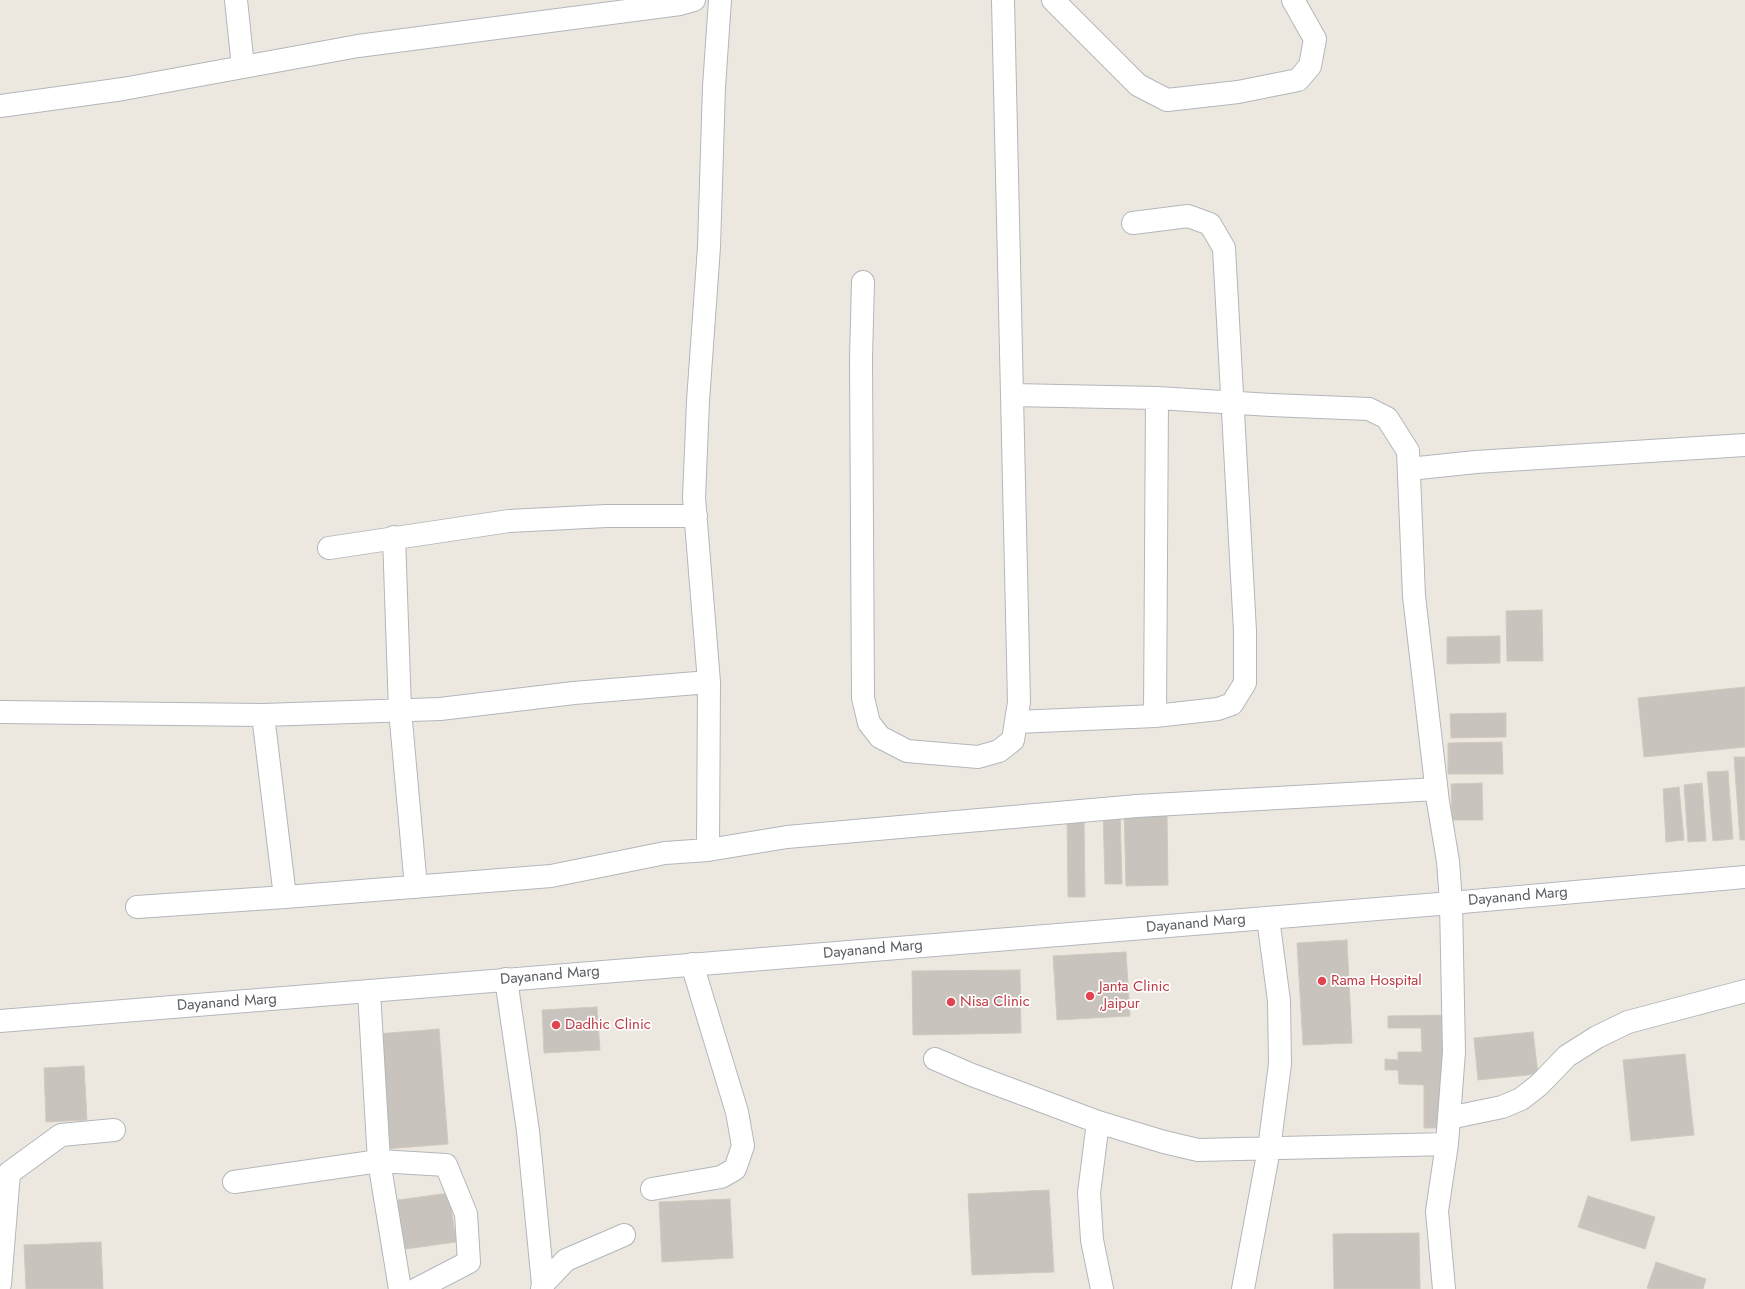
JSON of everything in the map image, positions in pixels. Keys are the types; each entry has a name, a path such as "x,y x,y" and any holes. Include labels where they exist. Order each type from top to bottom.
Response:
{"street":[{"path":"236,0 243,67"},
{"path":"0,106 123,89 358,46 584,8 680,4 694,0"},
{"path":"708,850 709,682 694,498 698,401 709,247 714,87 720,0"},
{"path":"863,282 861,358 863,698 870,723 880,737 907,751 978,756 999,751 1013,740 1019,702 1003,0"},
{"path":"1053,0 1138,85 1167,100 1238,92 1298,80 1310,66 1315,40 1293,0"},
{"path":"1016,722 1155,716 1218,709 1232,704 1245,683 1245,631 1224,248 1210,224 1188,216 1133,223"},
{"path":"1013,395 1157,398 1369,409 1387,418 1408,451 1414,596 1436,789 1448,861 1451,903 1454,1052 1447,1144 1438,1211 1444,1289"},
{"path":"1155,716 1157,398"},
{"path":"1409,469 1476,462 1745,445"},
{"path":"329,548 394,537 509,521 606,516 696,516"},
{"path":"394,537 400,710 416,887"},
{"path":"0,712 263,715 400,710 440,708 709,682"},
{"path":"263,715 285,897"},
{"path":"137,906 285,897 551,876 665,853 708,850 787,837 1137,806 1436,789"},
{"name":"Dayanand Marg","path":"0,1021 1451,903 1745,877"},
{"path":"1243,1289 1269,1149 1280,1064 1279,1001 1268,918"},
{"path":"652,1189 721,1177 736,1169 743,1146 737,1112 692,964"},
{"path":"506,979 528,1131 542,1286"},
{"path":"1449,1118 1502,1106 1521,1099 1567,1056 1597,1037 1628,1022 1745,991"},
{"path":"369,992 379,1161 400,1289"},
{"path":"935,1059 972,1075 1098,1122 1164,1142 1198,1150 1447,1144"},
{"path":"1098,1122 1089,1192 1092,1240 1102,1289"},
{"path":"0,1284 9,1173 61,1135 114,1130"},
{"path":"234,1182 379,1161 446,1165 466,1214 469,1262 417,1289"},
{"path":"542,1286 566,1260 624,1234"}],"building":[{"path":"1542,610 1543,661 1507,661 1506,611"},
{"path":"1500,636 1500,663 1447,664 1447,637"},
{"path":"1745,687 1745,747 1644,757 1638,698"},
{"path":"1506,713 1506,737 1451,738 1450,714"},
{"path":"1502,742 1503,774 1448,774 1448,743"},
{"path":"1734,757 1745,757 1745,840 1740,840"},
{"path":"1728,771 1733,839 1713,841 1707,772"},
{"path":"1482,783 1483,820 1452,820 1451,784"},
{"path":"1702,783 1706,841 1688,842 1684,785"},
{"path":"1679,787 1684,840 1666,842 1663,789"},
{"path":"1103,809 1120,809 1122,884 1105,884"},
{"path":"1167,810 1168,885 1126,886 1124,811"},
{"path":"1067,814 1084,814 1085,897 1068,897"},
{"path":"1347,940 1352,1043 1303,1045 1297,943"},
{"path":"1126,952 1130,1016 1057,1020 1053,956"},
{"path":"1020,970 1021,1033 913,1035 912,971"},
{"path":"597,1007 600,1050 544,1053 542,1010"},
{"path":"1445,1015 1445,1128 1424,1128 1424,1085 1399,1084 1398,1070 1385,1070 1385,1059 1398,1060 1398,1052 1422,1052 1421,1028 1388,1028 1388,1016"},
{"path":"439,1029 448,1144 386,1149 376,1034"},
{"path":"1533,1032 1538,1074 1478,1080 1474,1038"},
{"path":"1685,1054 1694,1135 1631,1141 1623,1060"},
{"path":"84,1066 87,1120 46,1122 44,1068"},
{"path":"1049,1190 1054,1272 972,1275 968,1194"},
{"path":"449,1193 456,1242 398,1250 391,1201"},
{"path":"1588,1196 1655,1217 1645,1249 1578,1227"},
{"path":"730,1199 733,1258 662,1262 659,1202"},
{"path":"1419,1233 1420,1289 1334,1289 1333,1234"},
{"path":"101,1242 103,1289 26,1289 24,1245"},
{"path":"1656,1262 1706,1279 1703,1289 1647,1288"}],"place":[{"name":"Rama Hospital","path":"1322,981"},
{"name":"Janta Clinic ,Jaipur","path":"1090,996"},
{"name":"Nisa Clinic","path":"951,1002"},
{"name":"Dadhic Clinic","path":"556,1025"}]}
